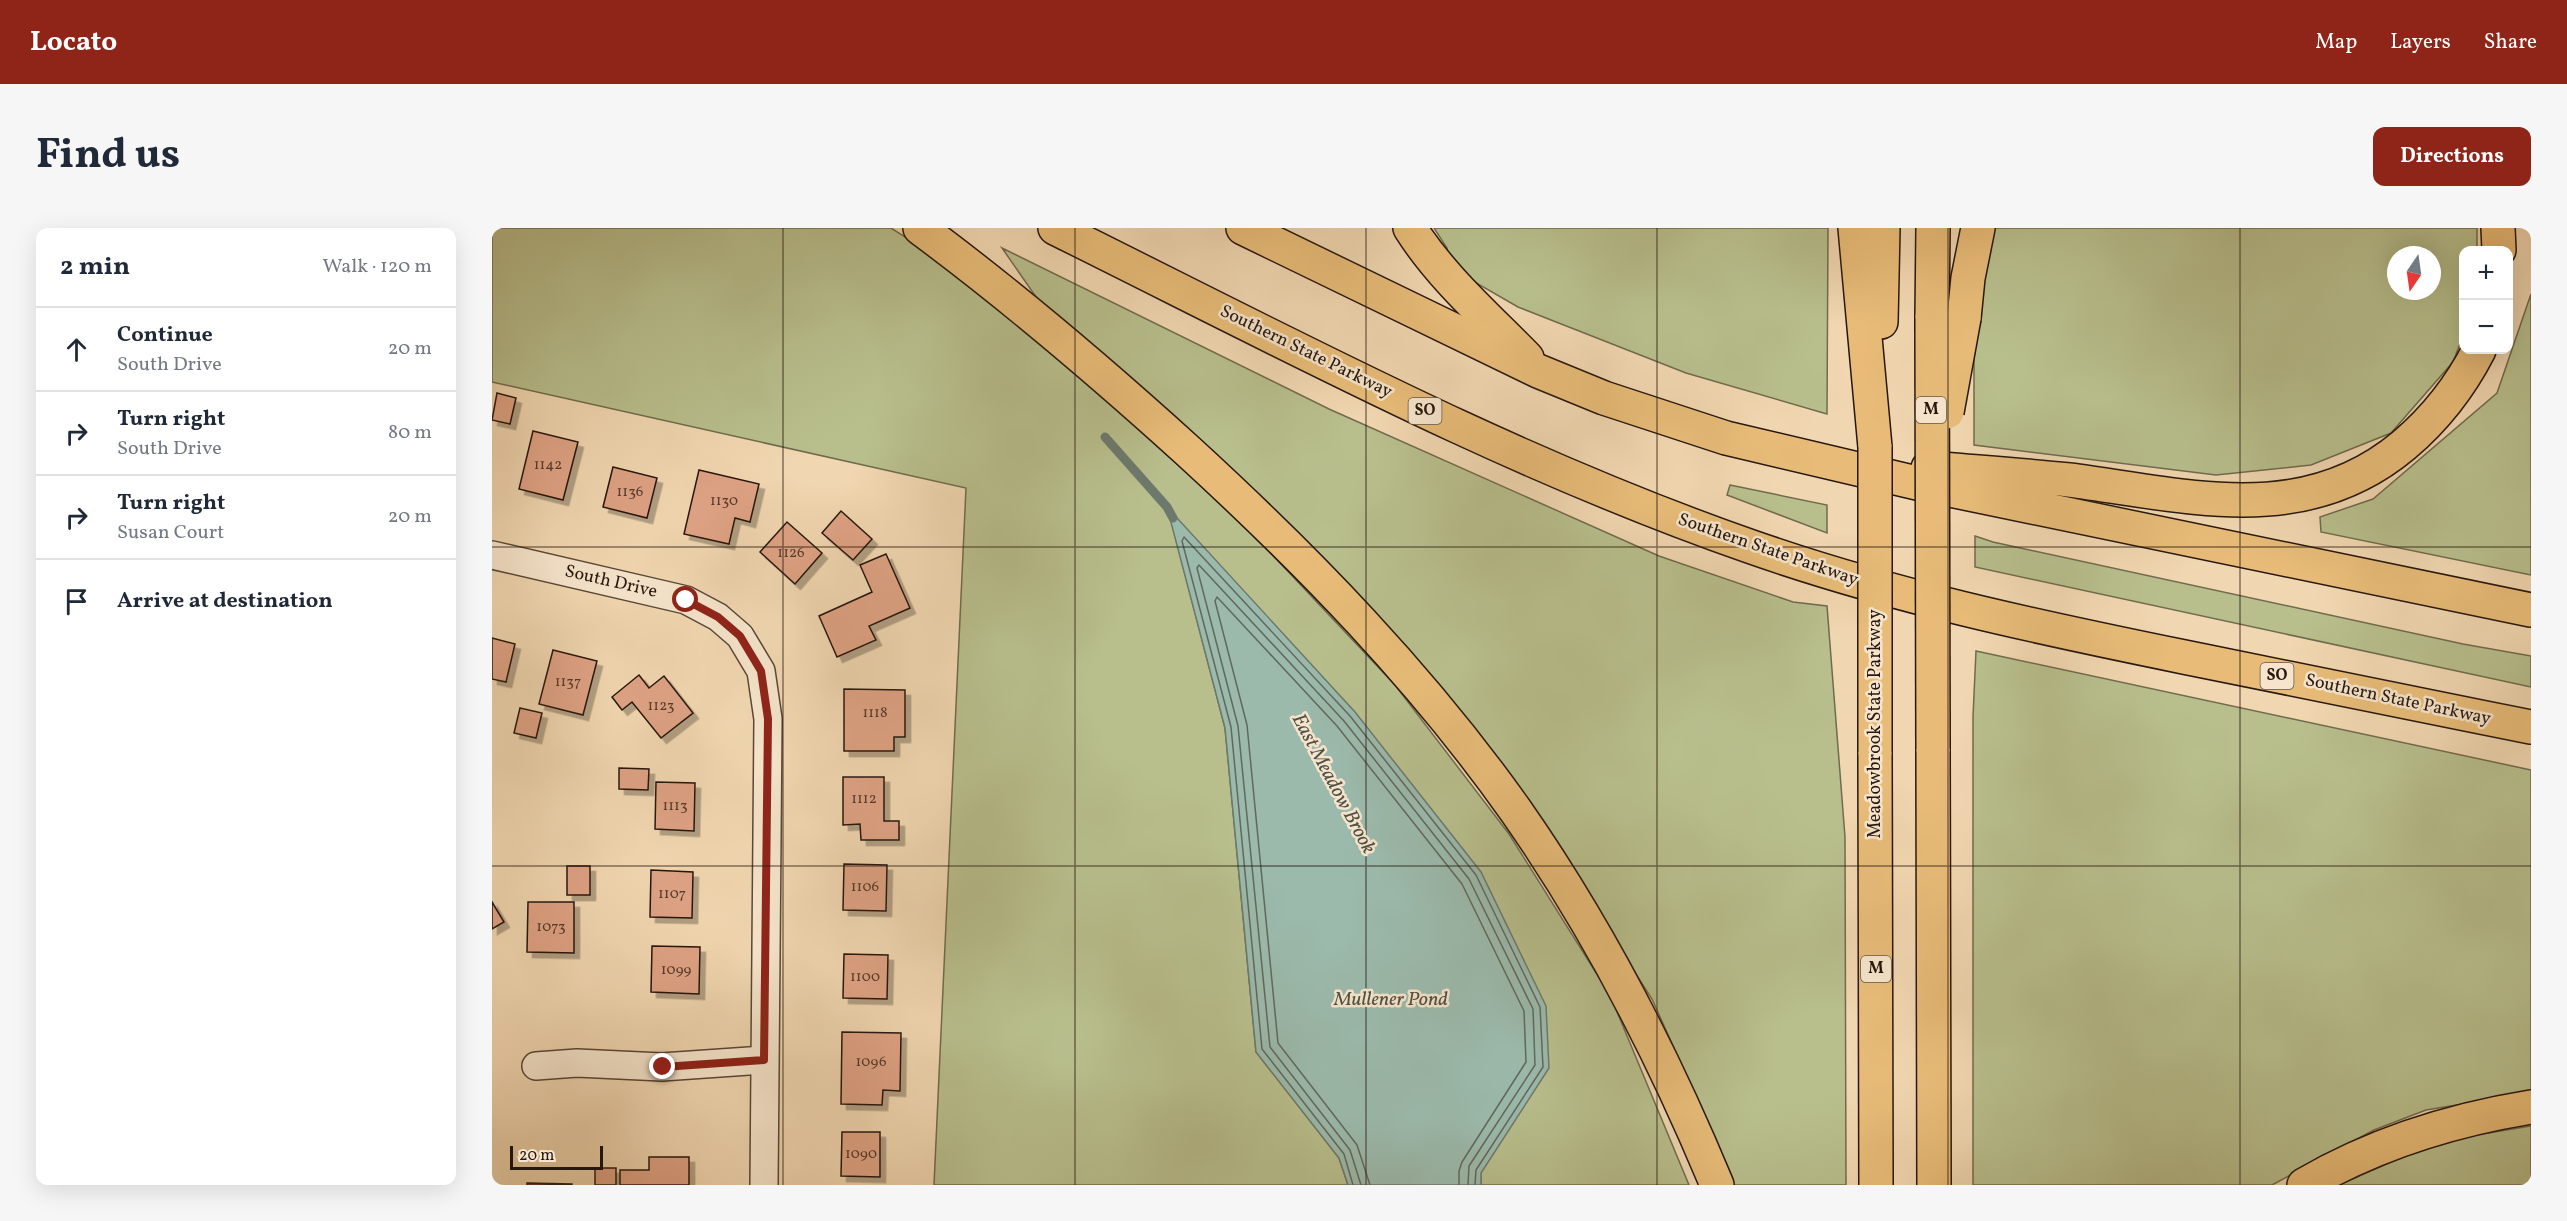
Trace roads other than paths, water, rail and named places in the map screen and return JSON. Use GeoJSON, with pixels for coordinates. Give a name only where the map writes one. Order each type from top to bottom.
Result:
{"type":"FeatureCollection","features":[{"type":"Feature","properties":{"kind":"highway"},"geometry":{"type":"LineString","coordinates":[[920,228],[1070,348],[1204,466],[1317,574],[1422,690],[1516,811],[1554,868],[1599,943],[1645,1028],[1691,1122],[1717,1185]]}},
{"type":"Feature","properties":{"kind":"highway","name":"Southern State Parkway"},"geometry":{"type":"LineString","coordinates":[[1055,228],[1485,440],[1603,490],[1750,547],[1862,582],[1990,616],[2531,727]]}},
{"type":"Feature","properties":{"kind":"highway"},"geometry":{"type":"LineString","coordinates":[[1243,228],[1538,371],[1668,421],[1791,455],[2037,509],[2531,610]]}},
{"type":"Feature","properties":{"kind":"highway"},"geometry":{"type":"LineString","coordinates":[[1410,228],[1441,269],[1538,371]]}},
{"type":"Feature","properties":{"kind":"highway"},"geometry":{"type":"LineString","coordinates":[[1855,228],[1875,447]]}},
{"type":"Feature","properties":{"kind":"highway","name":"Meadowbrook State Parkway"},"geometry":{"type":"LineString","coordinates":[[1876,1185],[1875,447],[1883,228]]}},
{"type":"Feature","properties":{"kind":"highway"},"geometry":{"type":"LineString","coordinates":[[1933,228],[1948,318],[1931,502],[1934,1185]]}},
{"type":"Feature","properties":{"kind":"highway"},"geometry":{"type":"LineString","coordinates":[[1948,318],[1968,278],[1978,228]]}},
{"type":"Feature","properties":{"kind":"highway"},"geometry":{"type":"LineString","coordinates":[[2498,228],[2499,246]]}},
{"type":"Feature","properties":{"kind":"highway"},"geometry":{"type":"LineString","coordinates":[[1791,455],[2070,480],[2146,493],[2187,497],[2258,500],[2290,498],[2319,492],[2343,483],[2394,453],[2439,412],[2458,387],[2477,354]]}},
{"type":"Feature","properties":{"kind":"highway"},"geometry":{"type":"LineString","coordinates":[[2304,1185],[2362,1156],[2406,1138],[2451,1124],[2531,1107]]}},
{"type":"Feature","properties":{"kind":"street","name":"South Drive"},"geometry":{"type":"LineString","coordinates":[[492,555],[686,600],[718,617],[740,636],[761,671],[768,719],[764,1185]]}},
{"type":"Feature","properties":{"kind":"street"},"geometry":{"type":"LineString","coordinates":[[536,1066],[577,1063],[663,1067],[764,1060]]}},
{"type":"Feature","properties":{"kind":"water","name":"Mullener Pond"},"geometry":{"type":"Polygon","coordinates":[[[1167,507],[1355,712],[1481,872],[1546,1006],[1549,1068],[1481,1173],[1481,1185],[1348,1185],[1339,1158],[1256,1052],[1225,728],[1167,507]]]}},
{"type":"Feature","properties":{"kind":"waterway","name":"East Meadow Brook"},"geometry":{"type":"LineString","coordinates":[[1105,437],[1167,507],[1173,518]]}}]}
